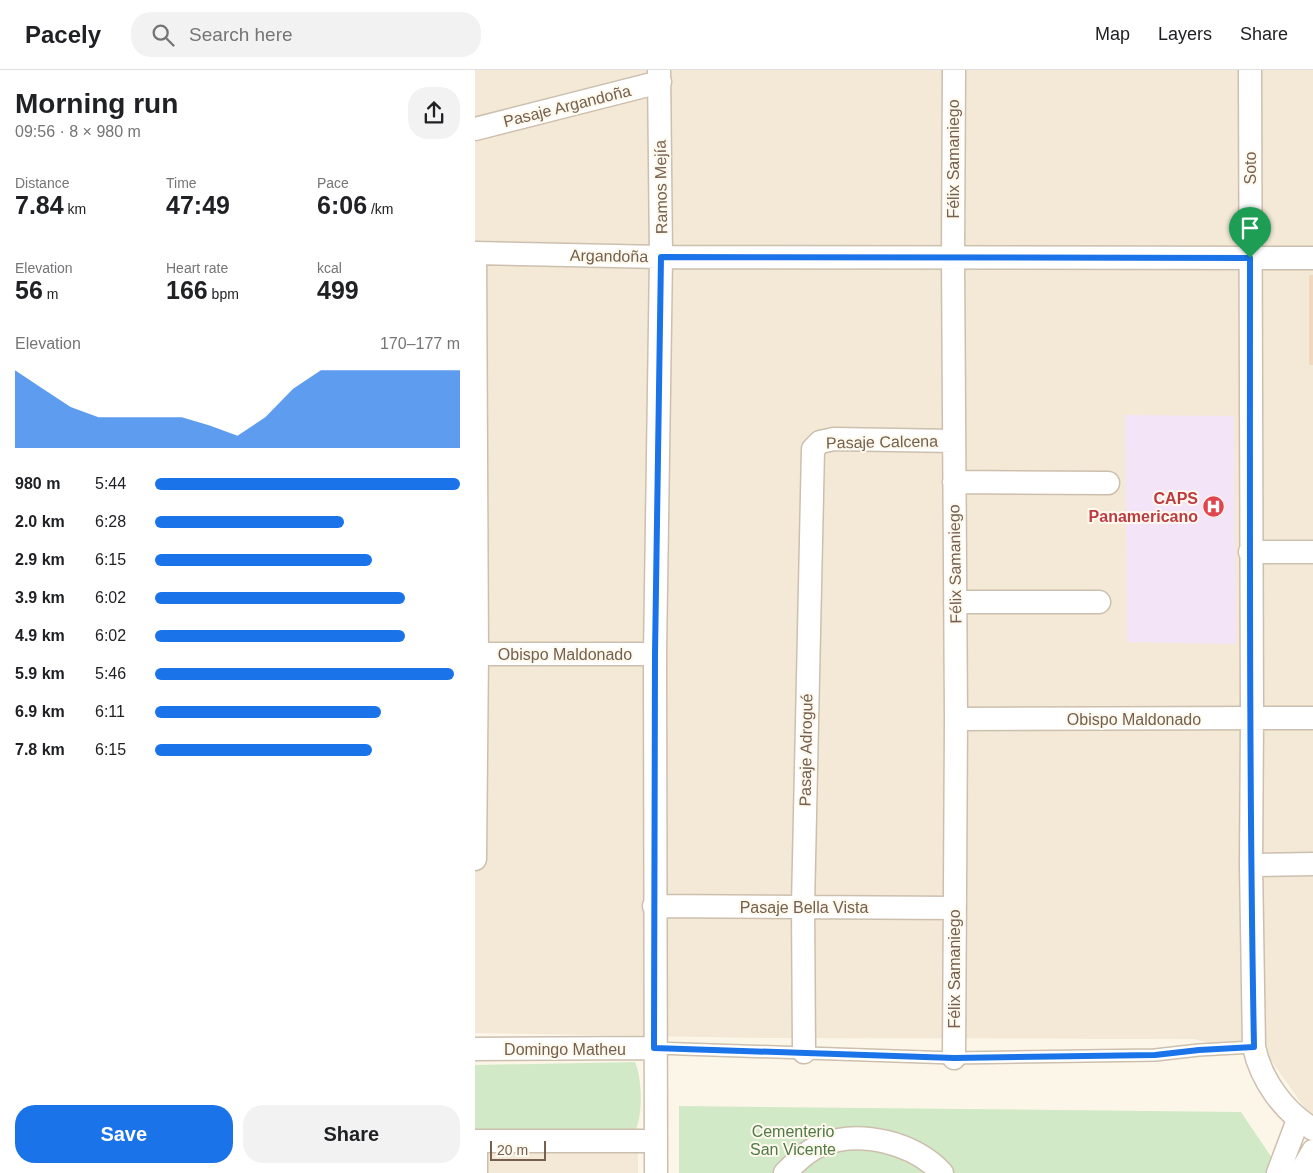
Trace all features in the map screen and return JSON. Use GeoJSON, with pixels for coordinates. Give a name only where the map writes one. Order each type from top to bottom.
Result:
{"type":"FeatureCollection","features":[{"type":"Feature","properties":{"kind":"street","name":"Félix Samaniego"},"geometry":{"type":"LineString","coordinates":[[954,70],[953,441],[956,719],[954,1058]]}},
{"type":"Feature","properties":{"kind":"street","name":"Soto"},"geometry":{"type":"LineString","coordinates":[[1249,70],[1251,865],[1254,1047]]}},
{"type":"Feature","properties":{"kind":"street","name":"Pasaje Argandoña"},"geometry":{"type":"LineString","coordinates":[[475,129],[660,76]]}},
{"type":"Feature","properties":{"kind":"street","name":"Ramos Mejía"},"geometry":{"type":"LineString","coordinates":[[656,1173],[654,906],[655,654],[661,257],[660,76]]}},
{"type":"Feature","properties":{"kind":"street","name":"Argandoña"},"geometry":{"type":"LineString","coordinates":[[475,253],[661,257],[1313,258]]}},
{"type":"Feature","properties":{"kind":"street"},"geometry":{"type":"LineString","coordinates":[[475,253],[475,859]]}},
{"type":"Feature","properties":{"kind":"street","name":"Pasaje Calcena"},"geometry":{"type":"LineString","coordinates":[[813,448],[820,442],[834,439],[953,441]]}},
{"type":"Feature","properties":{"kind":"street","name":"Pasaje Adrogué"},"geometry":{"type":"LineString","coordinates":[[803,1052],[803,906],[813,448]]}},
{"type":"Feature","properties":{"kind":"street"},"geometry":{"type":"LineString","coordinates":[[954,482],[1107,483]]}},
{"type":"Feature","properties":{"kind":"street"},"geometry":{"type":"LineString","coordinates":[[1250,552],[1313,552]]}},
{"type":"Feature","properties":{"kind":"street"},"geometry":{"type":"LineString","coordinates":[[955,602],[1099,602]]}},
{"type":"Feature","properties":{"kind":"street","name":"Obispo Maldonado"},"geometry":{"type":"LineString","coordinates":[[476,654],[655,654]]}},
{"type":"Feature","properties":{"kind":"street","name":"Obispo Maldonado"},"geometry":{"type":"LineString","coordinates":[[956,719],[1313,718]]}},
{"type":"Feature","properties":{"kind":"street"},"geometry":{"type":"LineString","coordinates":[[1251,865],[1313,864]]}},
{"type":"Feature","properties":{"kind":"street","name":"Pasaje Bella Vista"},"geometry":{"type":"LineString","coordinates":[[654,906],[954,908]]}},
{"type":"Feature","properties":{"kind":"street"},"geometry":{"type":"LineString","coordinates":[[1254,1047],[1257,1064],[1263,1074],[1305,1124],[1278,1173]]}},
{"type":"Feature","properties":{"kind":"street","name":"Domingo Matheu"},"geometry":{"type":"LineString","coordinates":[[475,1049],[654,1048]]}},
{"type":"Feature","properties":{"kind":"street"},"geometry":{"type":"LineString","coordinates":[[785,1173],[797,1161],[820,1146],[833,1141],[850,1139],[871,1140],[908,1149],[933,1164],[942,1173]]}},
{"type":"Feature","properties":{"kind":"street"},"geometry":{"type":"LineString","coordinates":[[476,1173],[475,1141],[656,1141]]}},
{"type":"Feature","properties":{"kind":"street"},"geometry":{"type":"LineString","coordinates":[[1300,1173],[1313,1150]]}},
{"type":"Feature","properties":{"kind":"lane"},"geometry":{"type":"LineString","coordinates":[[654,1048],[954,1058],[1155,1055],[1254,1047]]}},
{"type":"Feature","properties":{"kind":"shaded area"},"geometry":{"type":"Polygon","coordinates":[[[475,70],[1313,70],[1313,1120],[1268,1056],[1194,1039],[757,1038],[475,1033],[475,70]]]}},
{"type":"Feature","properties":{"kind":"shaded area"},"geometry":{"type":"Polygon","coordinates":[[[1125,415],[1234,416],[1236,644],[1127,642],[1125,415]]]}},
{"type":"Feature","properties":{"kind":"shaded area"},"geometry":{"type":"Polygon","coordinates":[[[638,1152],[638,1173],[475,1173],[475,1153],[638,1152]]]}},
{"type":"Feature","properties":{"kind":"green space"},"geometry":{"type":"Polygon","coordinates":[[[635,1062],[641,1096],[640,1114],[636,1129],[475,1132],[475,1065],[635,1062]]]}},
{"type":"Feature","properties":{"kind":"green space","name":"Cementerio San Vicente"},"geometry":{"type":"Polygon","coordinates":[[[679,1106],[1241,1112],[1276,1164],[1287,1173],[679,1173],[679,1106]]]}},
{"type":"Feature","properties":{"kind":"building"},"geometry":{"type":"Polygon","coordinates":[[[1309,275],[1313,275],[1313,365],[1309,365],[1309,275]]]}},
{"type":"Feature","properties":{"kind":"place","name":"CAPS Panamericano"},"geometry":{"type":"Point","coordinates":[1214,507]}},
{"type":"Feature","properties":{"kind":"route"},"geometry":{"type":"LineString","coordinates":[[661,257],[1250,258],[1251,865],[1254,1047],[1155,1055],[954,1058],[654,1048],[655,654],[661,257]]}}]}
